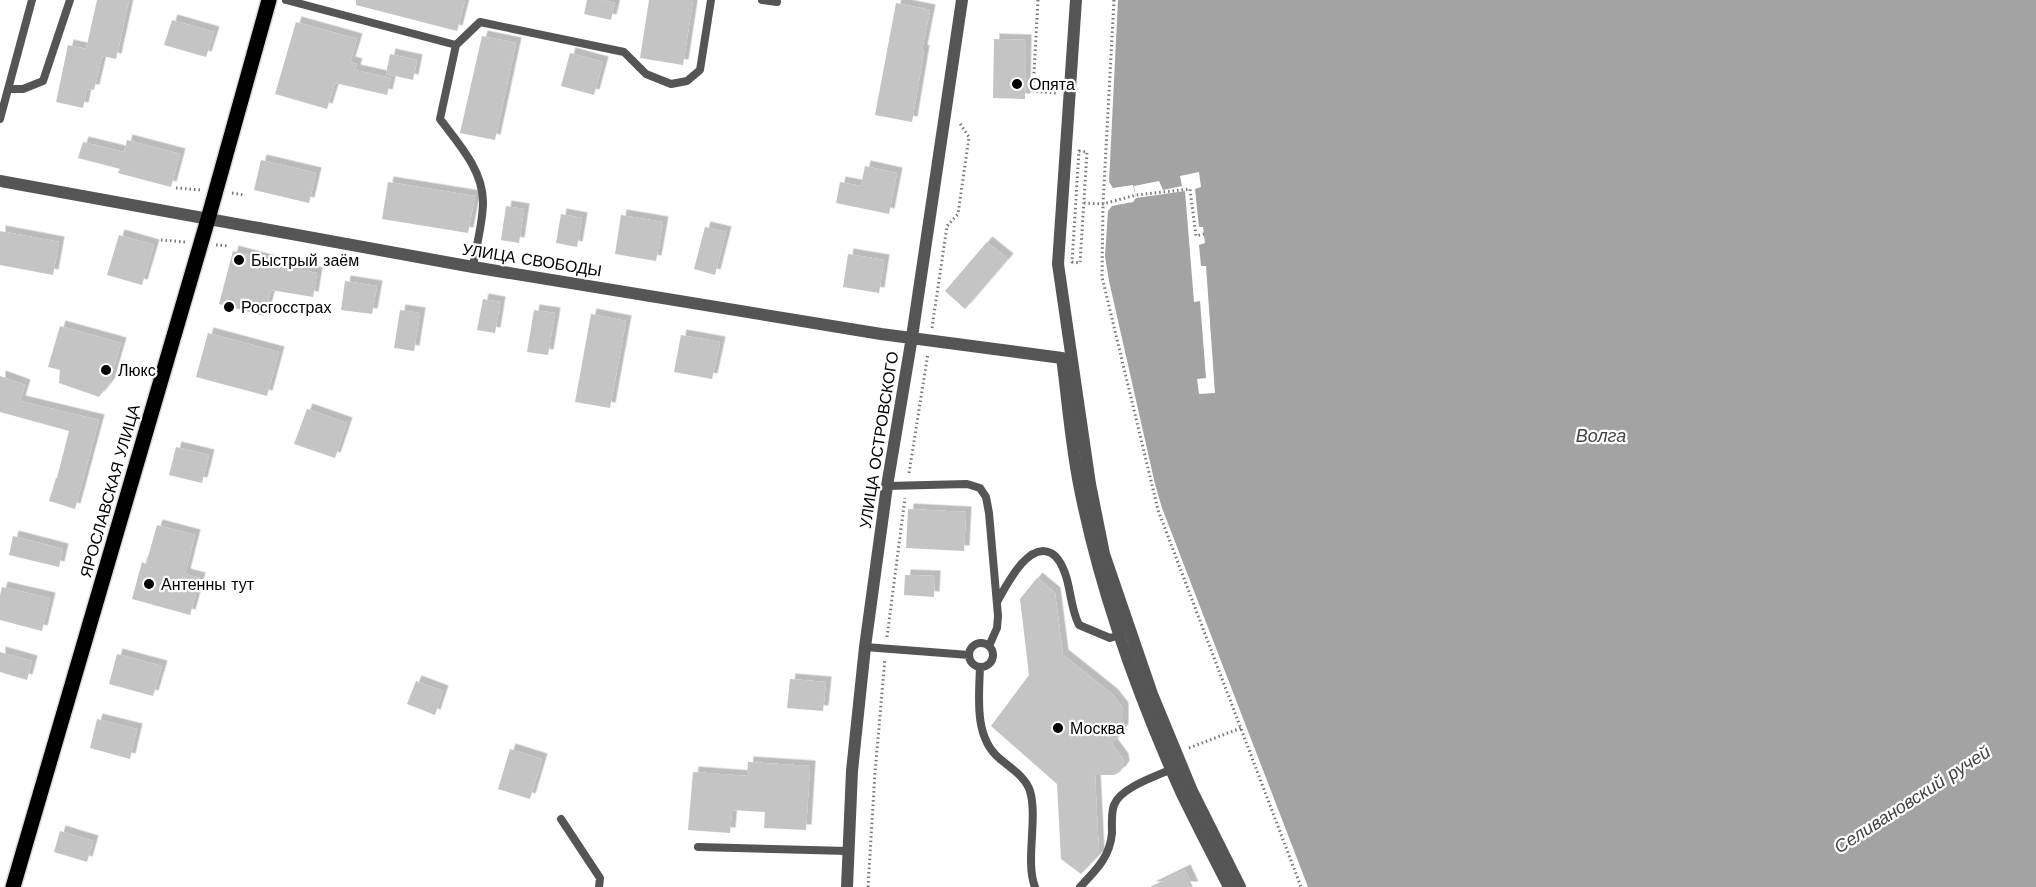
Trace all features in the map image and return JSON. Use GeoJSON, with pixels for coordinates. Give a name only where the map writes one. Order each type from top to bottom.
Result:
{"type":"FeatureCollection","features":[{"type":"Feature","properties":{"kind":"main road","name":"ЯРОСЛАВСКАЯ УЛИЦА"},"geometry":{"type":"LineString","coordinates":[[14,887],[208,219],[269,0]]}},
{"type":"Feature","properties":{"kind":"street","name":"УЛИЦА ОСТРОВСКОГО"},"geometry":{"type":"LineString","coordinates":[[847,887],[852,771],[865,647],[887,486],[912,337],[962,0]]}},
{"type":"Feature","properties":{"kind":"street"},"geometry":{"type":"LineString","coordinates":[[1076,0],[1058,264],[1090,484],[1104,554],[1152,694],[1192,791],[1240,887]]}},
{"type":"Feature","properties":{"kind":"street","name":"УЛИЦА СВОБОДЫ"},"geometry":{"type":"LineString","coordinates":[[0,181],[472,267],[881,334],[1062,358],[1079,487],[1095,557],[1120,635]]}},
{"type":"Feature","properties":{"kind":"street"},"geometry":{"type":"LineString","coordinates":[[1120,635],[1148,713],[1172,769],[1229,887]]}},
{"type":"Feature","properties":{"kind":"lane"},"geometry":{"type":"LineString","coordinates":[[0,119],[32,0]]}},
{"type":"Feature","properties":{"kind":"lane"},"geometry":{"type":"LineString","coordinates":[[8,89],[23,89],[43,81],[70,0]]}},
{"type":"Feature","properties":{"kind":"lane"},"geometry":{"type":"LineString","coordinates":[[286,0],[456,45]]}},
{"type":"Feature","properties":{"kind":"lane"},"geometry":{"type":"LineString","coordinates":[[472,267],[483,201],[479,180],[465,152],[440,119],[456,45],[480,22],[624,52],[646,74],[671,84],[687,81],[700,70],[711,0]]}},
{"type":"Feature","properties":{"kind":"lane"},"geometry":{"type":"LineString","coordinates":[[762,0],[777,2]]}},
{"type":"Feature","properties":{"kind":"lane"},"geometry":{"type":"LineString","coordinates":[[887,486],[967,484],[980,488],[986,497],[997,603],[997,628],[989,646]]}},
{"type":"Feature","properties":{"kind":"lane"},"geometry":{"type":"LineString","coordinates":[[997,603],[1008,582],[1025,559],[1036,551],[1049,552],[1059,559],[1066,575],[1073,613],[1078,625],[1110,638],[1120,635]]}},
{"type":"Feature","properties":{"kind":"lane"},"geometry":{"type":"LineString","coordinates":[[978,643],[989,646],[993,652],[992,660],[980,667],[972,663],[969,655],[978,643]]}},
{"type":"Feature","properties":{"kind":"lane"},"geometry":{"type":"LineString","coordinates":[[865,647],[969,655]]}},
{"type":"Feature","properties":{"kind":"lane"},"geometry":{"type":"LineString","coordinates":[[980,667],[983,737],[996,756],[1022,777],[1029,789],[1032,801],[1032,858],[1035,887]]}},
{"type":"Feature","properties":{"kind":"lane"},"geometry":{"type":"LineString","coordinates":[[1080,887],[1107,855],[1114,804],[1124,792],[1172,769]]}},
{"type":"Feature","properties":{"kind":"lane"},"geometry":{"type":"LineString","coordinates":[[561,819],[600,878],[599,887]]}},
{"type":"Feature","properties":{"kind":"lane"},"geometry":{"type":"LineString","coordinates":[[698,847],[848,851]]}},
{"type":"Feature","properties":{"kind":"path"},"geometry":{"type":"LineString","coordinates":[[1038,0],[1034,91],[1071,94]]}},
{"type":"Feature","properties":{"kind":"path"},"geometry":{"type":"LineString","coordinates":[[1114,0],[1103,204],[1102,277],[1158,510],[1301,887]]}},
{"type":"Feature","properties":{"kind":"path"},"geometry":{"type":"LineString","coordinates":[[1071,262],[1080,263],[1087,152],[1079,151]]}},
{"type":"Feature","properties":{"kind":"path"},"geometry":{"type":"LineString","coordinates":[[1084,203],[1103,204],[1136,195],[1190,189],[1196,236],[1204,234]]}},
{"type":"Feature","properties":{"kind":"path"},"geometry":{"type":"LineString","coordinates":[[1177,754],[1241,728]]}},
{"type":"Feature","properties":{"kind":"water","name":"Волга"},"geometry":{"type":"Polygon","coordinates":[[[1118,0],[2036,0],[2036,887],[1308,887],[1162,508],[1109,281],[1105,256],[1108,211],[1112,206],[1133,202],[1136,198],[1133,185],[1113,188],[1109,182],[1118,0]]]}},
{"type":"Feature","properties":{"kind":"pier"},"geometry":{"type":"Polygon","coordinates":[[[1199,172],[1201,187],[1195,189],[1199,227],[1203,227],[1205,243],[1199,245],[1201,266],[1206,266],[1215,393],[1199,394],[1197,379],[1206,378],[1200,301],[1194,302],[1185,191],[1136,198],[1134,186],[1159,181],[1163,190],[1182,186],[1180,176],[1199,172]]]}},
{"type":"Feature","properties":{"kind":"building"},"geometry":{"type":"Polygon","coordinates":[[[97,0],[129,0],[116,59],[102,56],[94,90],[87,89],[83,108],[56,102],[68,45],[86,49],[97,0]]]}},
{"type":"Feature","properties":{"kind":"building"},"geometry":{"type":"Polygon","coordinates":[[[356,0],[465,0],[457,31],[356,5],[356,0]]]}},
{"type":"Feature","properties":{"kind":"building"},"geometry":{"type":"Polygon","coordinates":[[[587,0],[615,3],[611,20],[584,14],[587,0]]]}},
{"type":"Feature","properties":{"kind":"building"},"geometry":{"type":"Polygon","coordinates":[[[649,0],[693,0],[683,65],[640,58],[649,0]]]}},
{"type":"Feature","properties":{"kind":"building"},"geometry":{"type":"Polygon","coordinates":[[[896,3],[930,10],[912,122],[875,115],[896,3]]]}},
{"type":"Feature","properties":{"kind":"building"},"geometry":{"type":"Polygon","coordinates":[[[172,20],[214,32],[206,57],[164,45],[172,20]]]}},
{"type":"Feature","properties":{"kind":"building"},"geometry":{"type":"Polygon","coordinates":[[[296,22],[357,39],[350,62],[357,64],[355,70],[391,78],[387,95],[335,83],[327,109],[275,94],[296,22]]]}},
{"type":"Feature","properties":{"kind":"building"},"geometry":{"type":"Polygon","coordinates":[[[482,36],[516,43],[495,140],[460,133],[482,36]]]}},
{"type":"Feature","properties":{"kind":"building"},"geometry":{"type":"Polygon","coordinates":[[[994,39],[1026,40],[1025,99],[993,98],[994,39]]]}},
{"type":"Feature","properties":{"kind":"building"},"geometry":{"type":"Polygon","coordinates":[[[570,53],[603,62],[594,95],[561,86],[570,53]]]}},
{"type":"Feature","properties":{"kind":"building"},"geometry":{"type":"Polygon","coordinates":[[[390,54],[417,60],[413,80],[386,74],[390,54]]]}},
{"type":"Feature","properties":{"kind":"building"},"geometry":{"type":"Polygon","coordinates":[[[127,140],[180,154],[171,187],[118,173],[120,169],[78,158],[83,142],[124,152],[127,140]]]}},
{"type":"Feature","properties":{"kind":"building"},"geometry":{"type":"Polygon","coordinates":[[[261,160],[316,173],[309,203],[254,190],[261,160]]]}},
{"type":"Feature","properties":{"kind":"building"},"geometry":{"type":"Polygon","coordinates":[[[865,166],[897,173],[889,214],[836,203],[840,182],[861,186],[865,166]]]}},
{"type":"Feature","properties":{"kind":"building"},"geometry":{"type":"Polygon","coordinates":[[[388,182],[475,196],[468,233],[382,219],[388,182]]]}},
{"type":"Feature","properties":{"kind":"building"},"geometry":{"type":"Polygon","coordinates":[[[506,206],[524,209],[519,243],[501,240],[506,206]]]}},
{"type":"Feature","properties":{"kind":"building"},"geometry":{"type":"Polygon","coordinates":[[[561,214],[582,218],[577,247],[556,243],[561,214]]]}},
{"type":"Feature","properties":{"kind":"building"},"geometry":{"type":"Polygon","coordinates":[[[621,215],[663,222],[656,261],[615,254],[621,215]]]}},
{"type":"Feature","properties":{"kind":"building"},"geometry":{"type":"Polygon","coordinates":[[[705,227],[726,232],[715,275],[694,269],[705,227]]]}},
{"type":"Feature","properties":{"kind":"building"},"geometry":{"type":"Polygon","coordinates":[[[0,231],[59,242],[53,275],[0,265],[0,231]]]}},
{"type":"Feature","properties":{"kind":"building"},"geometry":{"type":"Polygon","coordinates":[[[119,235],[154,245],[142,285],[107,275],[119,235]]]}},
{"type":"Feature","properties":{"kind":"building"},"geometry":{"type":"Polygon","coordinates":[[[987,242],[1008,259],[965,309],[945,291],[987,242]]]}},
{"type":"Feature","properties":{"kind":"building"},"geometry":{"type":"Polygon","coordinates":[[[233,251],[278,263],[278,266],[317,273],[313,297],[271,290],[264,316],[219,304],[233,251]]]}},
{"type":"Feature","properties":{"kind":"building"},"geometry":{"type":"Polygon","coordinates":[[[848,254],[884,260],[879,293],[843,287],[848,254]]]}},
{"type":"Feature","properties":{"kind":"building"},"geometry":{"type":"Polygon","coordinates":[[[345,281],[377,286],[372,314],[341,310],[345,281]]]}},
{"type":"Feature","properties":{"kind":"building"},"geometry":{"type":"Polygon","coordinates":[[[483,299],[500,302],[495,333],[477,330],[483,299]]]}},
{"type":"Feature","properties":{"kind":"building"},"geometry":{"type":"Polygon","coordinates":[[[400,310],[420,313],[414,351],[394,348],[400,310]]]}},
{"type":"Feature","properties":{"kind":"building"},"geometry":{"type":"Polygon","coordinates":[[[534,310],[555,313],[548,355],[527,352],[534,310]]]}},
{"type":"Feature","properties":{"kind":"building"},"geometry":{"type":"Polygon","coordinates":[[[591,314],[626,321],[610,408],[575,402],[591,314]]]}},
{"type":"Feature","properties":{"kind":"building"},"geometry":{"type":"Polygon","coordinates":[[[60,326],[121,343],[109,384],[99,397],[59,383],[60,370],[48,367],[60,326]]]}},
{"type":"Feature","properties":{"kind":"building"},"geometry":{"type":"Polygon","coordinates":[[[208,333],[279,352],[267,396],[196,377],[208,333]]]}},
{"type":"Feature","properties":{"kind":"building"},"geometry":{"type":"Polygon","coordinates":[[[681,335],[720,342],[712,379],[674,372],[681,335]]]}},
{"type":"Feature","properties":{"kind":"building"},"geometry":{"type":"Polygon","coordinates":[[[0,376],[25,385],[20,401],[99,420],[75,509],[49,501],[69,431],[0,412],[0,376]]]}},
{"type":"Feature","properties":{"kind":"building"},"geometry":{"type":"Polygon","coordinates":[[[307,409],[347,423],[335,458],[294,444],[307,409]]]}},
{"type":"Feature","properties":{"kind":"building"},"geometry":{"type":"Polygon","coordinates":[[[176,447],[209,455],[202,483],[169,475],[176,447]]]}},
{"type":"Feature","properties":{"kind":"building"},"geometry":{"type":"Polygon","coordinates":[[[908,509],[966,512],[964,551],[906,548],[908,509]]]}},
{"type":"Feature","properties":{"kind":"building"},"geometry":{"type":"Polygon","coordinates":[[[157,525],[195,535],[185,574],[200,578],[190,615],[132,599],[142,562],[146,564],[157,525]]]}},
{"type":"Feature","properties":{"kind":"building"},"geometry":{"type":"Polygon","coordinates":[[[13,536],[63,549],[59,567],[9,555],[13,536]]]}},
{"type":"Feature","properties":{"kind":"building"},"geometry":{"type":"Polygon","coordinates":[[[905,575],[935,576],[934,597],[904,595],[905,575]]]}},
{"type":"Feature","properties":{"kind":"building","name":"Москва"},"geometry":{"type":"Polygon","coordinates":[[[1037,578],[1055,593],[1063,655],[1112,694],[1123,708],[1123,729],[1112,744],[1123,759],[1124,766],[1114,775],[1095,775],[1099,855],[1081,874],[1061,859],[1057,784],[991,726],[1029,675],[1020,599],[1037,578]]]}},
{"type":"Feature","properties":{"kind":"building"},"geometry":{"type":"Polygon","coordinates":[[[2,587],[50,598],[42,631],[0,620],[2,587]]]}},
{"type":"Feature","properties":{"kind":"building"},"geometry":{"type":"Polygon","coordinates":[[[0,652],[32,661],[27,680],[0,672],[0,652]]]}},
{"type":"Feature","properties":{"kind":"building"},"geometry":{"type":"Polygon","coordinates":[[[117,654],[162,666],[153,696],[109,684],[117,654]]]}},
{"type":"Feature","properties":{"kind":"building"},"geometry":{"type":"Polygon","coordinates":[[[790,679],[826,682],[823,711],[787,708],[790,679]]]}},
{"type":"Feature","properties":{"kind":"building"},"geometry":{"type":"Polygon","coordinates":[[[416,681],[443,691],[435,715],[407,704],[416,681]]]}},
{"type":"Feature","properties":{"kind":"building"},"geometry":{"type":"Polygon","coordinates":[[[97,719],[137,729],[130,759],[90,748],[97,719]]]}},
{"type":"Feature","properties":{"kind":"building"},"geometry":{"type":"Polygon","coordinates":[[[510,749],[542,759],[530,799],[498,789],[510,749]]]}},
{"type":"Feature","properties":{"kind":"building"},"geometry":{"type":"Polygon","coordinates":[[[748,762],[810,766],[806,830],[764,828],[765,812],[732,810],[730,833],[688,830],[693,772],[747,776],[748,762]]]}},
{"type":"Feature","properties":{"kind":"building"},"geometry":{"type":"Polygon","coordinates":[[[60,831],[93,841],[87,862],[54,852],[60,831]]]}},
{"type":"Feature","properties":{"kind":"building"},"geometry":{"type":"Polygon","coordinates":[[[1185,870],[1193,887],[1150,887],[1185,870]]]}},
{"type":"Feature","properties":{"kind":"place","name":"Опята"},"geometry":{"type":"Point","coordinates":[1017,84]}},
{"type":"Feature","properties":{"kind":"place","name":"Быстрый заём"},"geometry":{"type":"Point","coordinates":[239,260]}},
{"type":"Feature","properties":{"kind":"place","name":"Росгосстрах"},"geometry":{"type":"Point","coordinates":[229,307]}},
{"type":"Feature","properties":{"kind":"place","name":"Люкс"},"geometry":{"type":"Point","coordinates":[106,370]}},
{"type":"Feature","properties":{"kind":"place","name":"Антенны тут"},"geometry":{"type":"Point","coordinates":[149,584]}},
{"type":"Feature","properties":{"kind":"place","name":"Москва"},"geometry":{"type":"Point","coordinates":[1058,728]}},
{"type":"Feature","properties":{"kind":"water label","name":"Селивановский ручей"},"geometry":{"type":"Point","coordinates":[1912,799]}}]}
